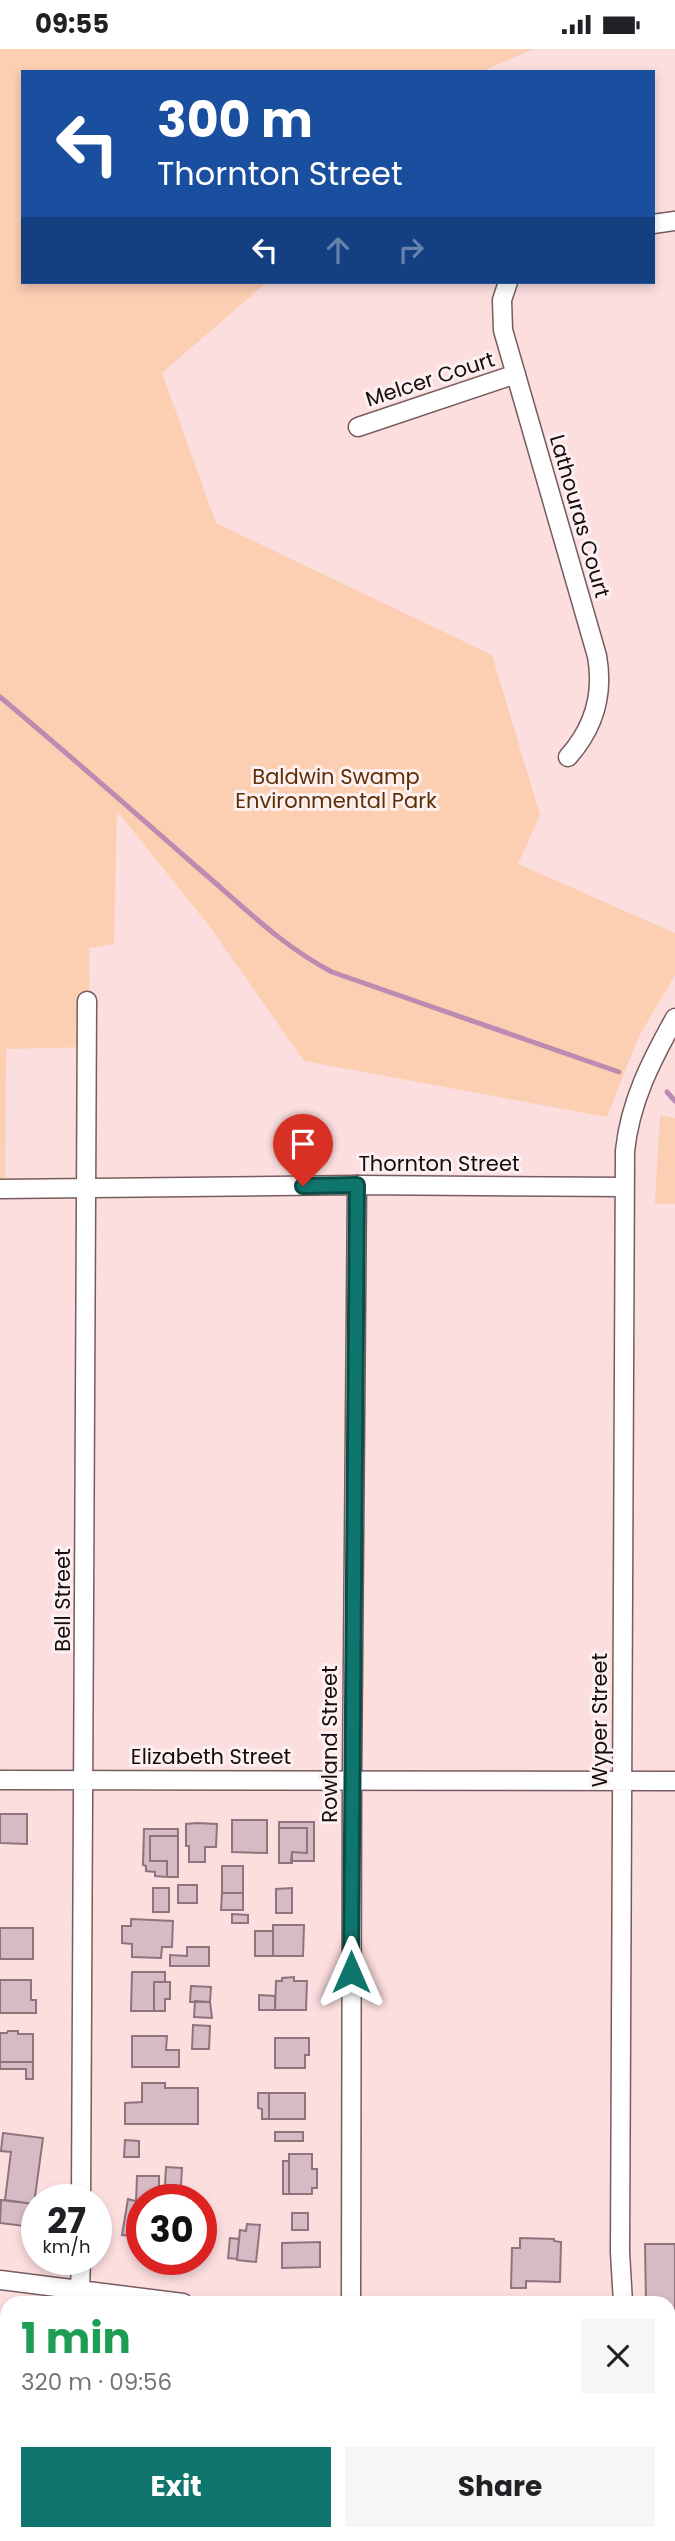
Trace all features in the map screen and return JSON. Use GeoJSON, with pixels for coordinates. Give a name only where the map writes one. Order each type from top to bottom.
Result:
{"type":"FeatureCollection","features":[{"type":"Feature","properties":{"kind":"street"},"geometry":{"type":"LineString","coordinates":[[655,224],[675,221]]}},
{"type":"Feature","properties":{"kind":"street","name":"Lathouras Court"},"geometry":{"type":"LineString","coordinates":[[507,284],[502,300],[503,330],[600,674],[598,701],[589,728],[568,757]]}},
{"type":"Feature","properties":{"kind":"street","name":"Melcer Court"},"geometry":{"type":"LineString","coordinates":[[358,427],[516,374]]}},
{"type":"Feature","properties":{"kind":"street","name":"Bell Street"},"geometry":{"type":"LineString","coordinates":[[81,2184],[88,1001]]}},
{"type":"Feature","properties":{"kind":"street","name":"Wyper Street"},"geometry":{"type":"LineString","coordinates":[[623,2296],[620,2252],[625,1151],[630,1120],[644,1077],[675,1019]]}},
{"type":"Feature","properties":{"kind":"street","name":"Thornton Street"},"geometry":{"type":"LineString","coordinates":[[0,1189],[357,1185],[625,1187]]}},
{"type":"Feature","properties":{"kind":"street","name":"Rowland Street"},"geometry":{"type":"LineString","coordinates":[[351,2296],[357,1185]]}},
{"type":"Feature","properties":{"kind":"street","name":"Elizabeth Street"},"geometry":{"type":"LineString","coordinates":[[0,1780],[675,1781]]}},
{"type":"Feature","properties":{"kind":"street","name":"Wyper Street"},"geometry":{"type":"LineString","coordinates":[[612,2296],[620,2252]]}},
{"type":"Feature","properties":{"kind":"street"},"geometry":{"type":"LineString","coordinates":[[80,2275],[80,2290]]}},
{"type":"Feature","properties":{"kind":"street"},"geometry":{"type":"LineString","coordinates":[[0,2280],[128,2296]]}},
{"type":"Feature","properties":{"kind":"green space","name":"Baldwin Swamp Environmental Park"},"geometry":{"type":"Polygon","coordinates":[[[0,49],[534,49],[485,70],[21,70],[21,284],[265,284],[162,373],[216,523],[492,655],[540,815],[518,864],[675,933],[675,975],[638,1038],[607,1117],[304,1061],[210,927],[117,811],[114,944],[89,948],[90,1047],[6,1049],[5,1190],[0,1190],[0,49]]]}},
{"type":"Feature","properties":{"kind":"green space"},"geometry":{"type":"Polygon","coordinates":[[[660,1115],[675,1118],[675,1204],[655,1204],[660,1115]]]}},
{"type":"Feature","properties":{"kind":"building"},"geometry":{"type":"Polygon","coordinates":[[[0,1814],[27,1814],[27,1844],[0,1843],[0,1814]]]}},
{"type":"Feature","properties":{"kind":"building"},"geometry":{"type":"Polygon","coordinates":[[[232,1820],[267,1820],[267,1853],[232,1852],[232,1820]]]}},
{"type":"Feature","properties":{"kind":"building"},"geometry":{"type":"Polygon","coordinates":[[[279,1822],[314,1822],[314,1861],[291,1861],[292,1852],[307,1853],[307,1828],[279,1828],[279,1822]]]}},
{"type":"Feature","properties":{"kind":"building"},"geometry":{"type":"Polygon","coordinates":[[[186,1824],[217,1824],[216,1847],[205,1847],[205,1862],[189,1862],[186,1824]]]}},
{"type":"Feature","properties":{"kind":"building"},"geometry":{"type":"Polygon","coordinates":[[[279,1828],[307,1828],[307,1853],[292,1852],[292,1863],[279,1863],[279,1828]]]}},
{"type":"Feature","properties":{"kind":"building"},"geometry":{"type":"Polygon","coordinates":[[[144,1829],[178,1829],[178,1836],[150,1836],[150,1861],[167,1861],[167,1877],[155,1876],[155,1872],[146,1871],[146,1866],[143,1865],[144,1829]]]}},
{"type":"Feature","properties":{"kind":"building"},"geometry":{"type":"Polygon","coordinates":[[[150,1836],[178,1836],[178,1877],[167,1877],[167,1861],[150,1861],[150,1836]]]}},
{"type":"Feature","properties":{"kind":"building"},"geometry":{"type":"Polygon","coordinates":[[[222,1866],[243,1866],[243,1893],[222,1893],[222,1866]]]}},
{"type":"Feature","properties":{"kind":"building"},"geometry":{"type":"Polygon","coordinates":[[[178,1885],[197,1885],[197,1903],[178,1903],[178,1885]]]}},
{"type":"Feature","properties":{"kind":"building"},"geometry":{"type":"Polygon","coordinates":[[[153,1888],[169,1888],[169,1912],[153,1912],[153,1888]]]}},
{"type":"Feature","properties":{"kind":"building"},"geometry":{"type":"Polygon","coordinates":[[[292,1888],[292,1913],[276,1913],[276,1889],[292,1888]]]}},
{"type":"Feature","properties":{"kind":"building"},"geometry":{"type":"Polygon","coordinates":[[[222,1893],[243,1893],[243,1910],[221,1910],[222,1893]]]}},
{"type":"Feature","properties":{"kind":"building"},"geometry":{"type":"Polygon","coordinates":[[[232,1914],[248,1915],[248,1923],[232,1923],[232,1914]]]}},
{"type":"Feature","properties":{"kind":"building"},"geometry":{"type":"Polygon","coordinates":[[[131,1919],[173,1921],[172,1947],[162,1947],[161,1958],[132,1957],[132,1944],[122,1943],[122,1926],[131,1926],[131,1919]]]}},
{"type":"Feature","properties":{"kind":"building"},"geometry":{"type":"Polygon","coordinates":[[[273,1925],[304,1925],[303,1956],[273,1956],[273,1925]]]}},
{"type":"Feature","properties":{"kind":"building"},"geometry":{"type":"Polygon","coordinates":[[[0,1928],[33,1928],[33,1959],[0,1959],[0,1928]]]}},
{"type":"Feature","properties":{"kind":"building"},"geometry":{"type":"Polygon","coordinates":[[[255,1931],[273,1931],[273,1956],[255,1956],[255,1931]]]}},
{"type":"Feature","properties":{"kind":"building"},"geometry":{"type":"Polygon","coordinates":[[[187,1947],[209,1947],[209,1966],[170,1966],[170,1955],[187,1956],[187,1947]]]}},
{"type":"Feature","properties":{"kind":"building"},"geometry":{"type":"Polygon","coordinates":[[[132,1972],[165,1972],[165,1982],[154,1982],[154,2011],[131,2011],[132,1972]]]}},
{"type":"Feature","properties":{"kind":"building"},"geometry":{"type":"Polygon","coordinates":[[[294,1977],[294,1981],[307,1981],[306,2010],[275,2010],[276,1981],[294,1977]]]}},
{"type":"Feature","properties":{"kind":"building"},"geometry":{"type":"Polygon","coordinates":[[[0,1980],[31,1980],[31,2000],[36,2000],[36,2013],[0,2013],[0,1980]]]}},
{"type":"Feature","properties":{"kind":"building"},"geometry":{"type":"Polygon","coordinates":[[[154,1982],[170,1982],[170,1999],[165,1999],[165,2011],[154,2011],[154,1982]]]}},
{"type":"Feature","properties":{"kind":"building"},"geometry":{"type":"Polygon","coordinates":[[[191,1986],[211,1987],[210,2002],[190,2002],[191,1986]]]}},
{"type":"Feature","properties":{"kind":"building"},"geometry":{"type":"Polygon","coordinates":[[[259,1995],[275,1996],[275,2010],[259,2010],[259,1995]]]}},
{"type":"Feature","properties":{"kind":"building"},"geometry":{"type":"Polygon","coordinates":[[[195,2001],[210,2002],[212,2018],[194,2017],[195,2001]]]}},
{"type":"Feature","properties":{"kind":"building"},"geometry":{"type":"Polygon","coordinates":[[[193,2025],[210,2026],[209,2049],[192,2049],[193,2025]]]}},
{"type":"Feature","properties":{"kind":"building"},"geometry":{"type":"Polygon","coordinates":[[[8,2031],[33,2034],[33,2062],[0,2062],[0,2033],[8,2031]]]}},
{"type":"Feature","properties":{"kind":"building"},"geometry":{"type":"Polygon","coordinates":[[[132,2036],[167,2036],[166,2050],[179,2050],[179,2067],[132,2067],[132,2036]]]}},
{"type":"Feature","properties":{"kind":"building"},"geometry":{"type":"Polygon","coordinates":[[[275,2038],[309,2038],[309,2055],[305,2055],[305,2068],[275,2068],[275,2038]]]}},
{"type":"Feature","properties":{"kind":"building"},"geometry":{"type":"Polygon","coordinates":[[[0,2062],[33,2062],[33,2079],[26,2079],[26,2069],[0,2069],[0,2062]]]}},
{"type":"Feature","properties":{"kind":"building"},"geometry":{"type":"Polygon","coordinates":[[[142,2083],[165,2083],[165,2088],[198,2088],[198,2124],[125,2124],[125,2103],[142,2102],[142,2083]]]}},
{"type":"Feature","properties":{"kind":"building"},"geometry":{"type":"Polygon","coordinates":[[[258,2093],[269,2093],[269,2119],[262,2119],[262,2109],[258,2108],[258,2093]]]}},
{"type":"Feature","properties":{"kind":"building"},"geometry":{"type":"Polygon","coordinates":[[[269,2093],[305,2093],[305,2119],[269,2119],[269,2093]]]}},
{"type":"Feature","properties":{"kind":"building"},"geometry":{"type":"Polygon","coordinates":[[[275,2132],[303,2132],[303,2141],[275,2141],[275,2132]]]}},
{"type":"Feature","properties":{"kind":"building"},"geometry":{"type":"Polygon","coordinates":[[[3,2133],[43,2138],[37,2184],[21,2184],[21,2202],[5,2200],[11,2152],[1,2151],[3,2133]]]}},
{"type":"Feature","properties":{"kind":"building"},"geometry":{"type":"Polygon","coordinates":[[[125,2140],[139,2141],[139,2157],[124,2157],[125,2140]]]}},
{"type":"Feature","properties":{"kind":"building"},"geometry":{"type":"Polygon","coordinates":[[[289,2154],[312,2154],[312,2169],[317,2169],[317,2188],[312,2188],[312,2194],[289,2194],[289,2154]]]}},
{"type":"Feature","properties":{"kind":"building"},"geometry":{"type":"Polygon","coordinates":[[[283,2161],[289,2161],[289,2194],[283,2194],[283,2161]]]}},
{"type":"Feature","properties":{"kind":"building"},"geometry":{"type":"Polygon","coordinates":[[[166,2167],[182,2168],[181,2184],[165,2184],[166,2167]]]}},
{"type":"Feature","properties":{"kind":"building"},"geometry":{"type":"Polygon","coordinates":[[[137,2176],[159,2176],[159,2184],[137,2184],[137,2176]]]}},
{"type":"Feature","properties":{"kind":"building"},"geometry":{"type":"Polygon","coordinates":[[[1,2200],[21,2202],[21,2226],[0,2223],[1,2200]]]}},
{"type":"Feature","properties":{"kind":"building"},"geometry":{"type":"Polygon","coordinates":[[[126,2211],[126,2235],[122,2235],[126,2211]]]}},
{"type":"Feature","properties":{"kind":"building"},"geometry":{"type":"Polygon","coordinates":[[[292,2213],[308,2213],[308,2230],[292,2230],[292,2213]]]}},
{"type":"Feature","properties":{"kind":"building"},"geometry":{"type":"Polygon","coordinates":[[[247,2224],[260,2225],[256,2262],[237,2260],[240,2230],[246,2231],[247,2224]]]}},
{"type":"Feature","properties":{"kind":"building"},"geometry":{"type":"Polygon","coordinates":[[[230,2238],[239,2239],[237,2259],[228,2258],[230,2238]]]}},
{"type":"Feature","properties":{"kind":"building"},"geometry":{"type":"Polygon","coordinates":[[[520,2238],[554,2239],[561,2242],[560,2282],[526,2281],[526,2288],[511,2288],[512,2248],[520,2248],[520,2238]]]}},
{"type":"Feature","properties":{"kind":"building"},"geometry":{"type":"Polygon","coordinates":[[[320,2242],[320,2267],[282,2268],[282,2243],[320,2242]]]}},
{"type":"Feature","properties":{"kind":"building"},"geometry":{"type":"Polygon","coordinates":[[[645,2244],[675,2244],[675,2296],[646,2296],[645,2244]]]}},
{"type":"Feature","properties":{"kind":"waterway"},"geometry":{"type":"LineString","coordinates":[[0,697],[262,924],[313,961],[332,972],[619,1072]]}},
{"type":"Feature","properties":{"kind":"waterway"},"geometry":{"type":"LineString","coordinates":[[667,1092],[675,1101]]}},
{"type":"Feature","properties":{"kind":"route"},"geometry":{"type":"LineString","coordinates":[[303,1186],[357,1185],[351,1972]]}}]}
